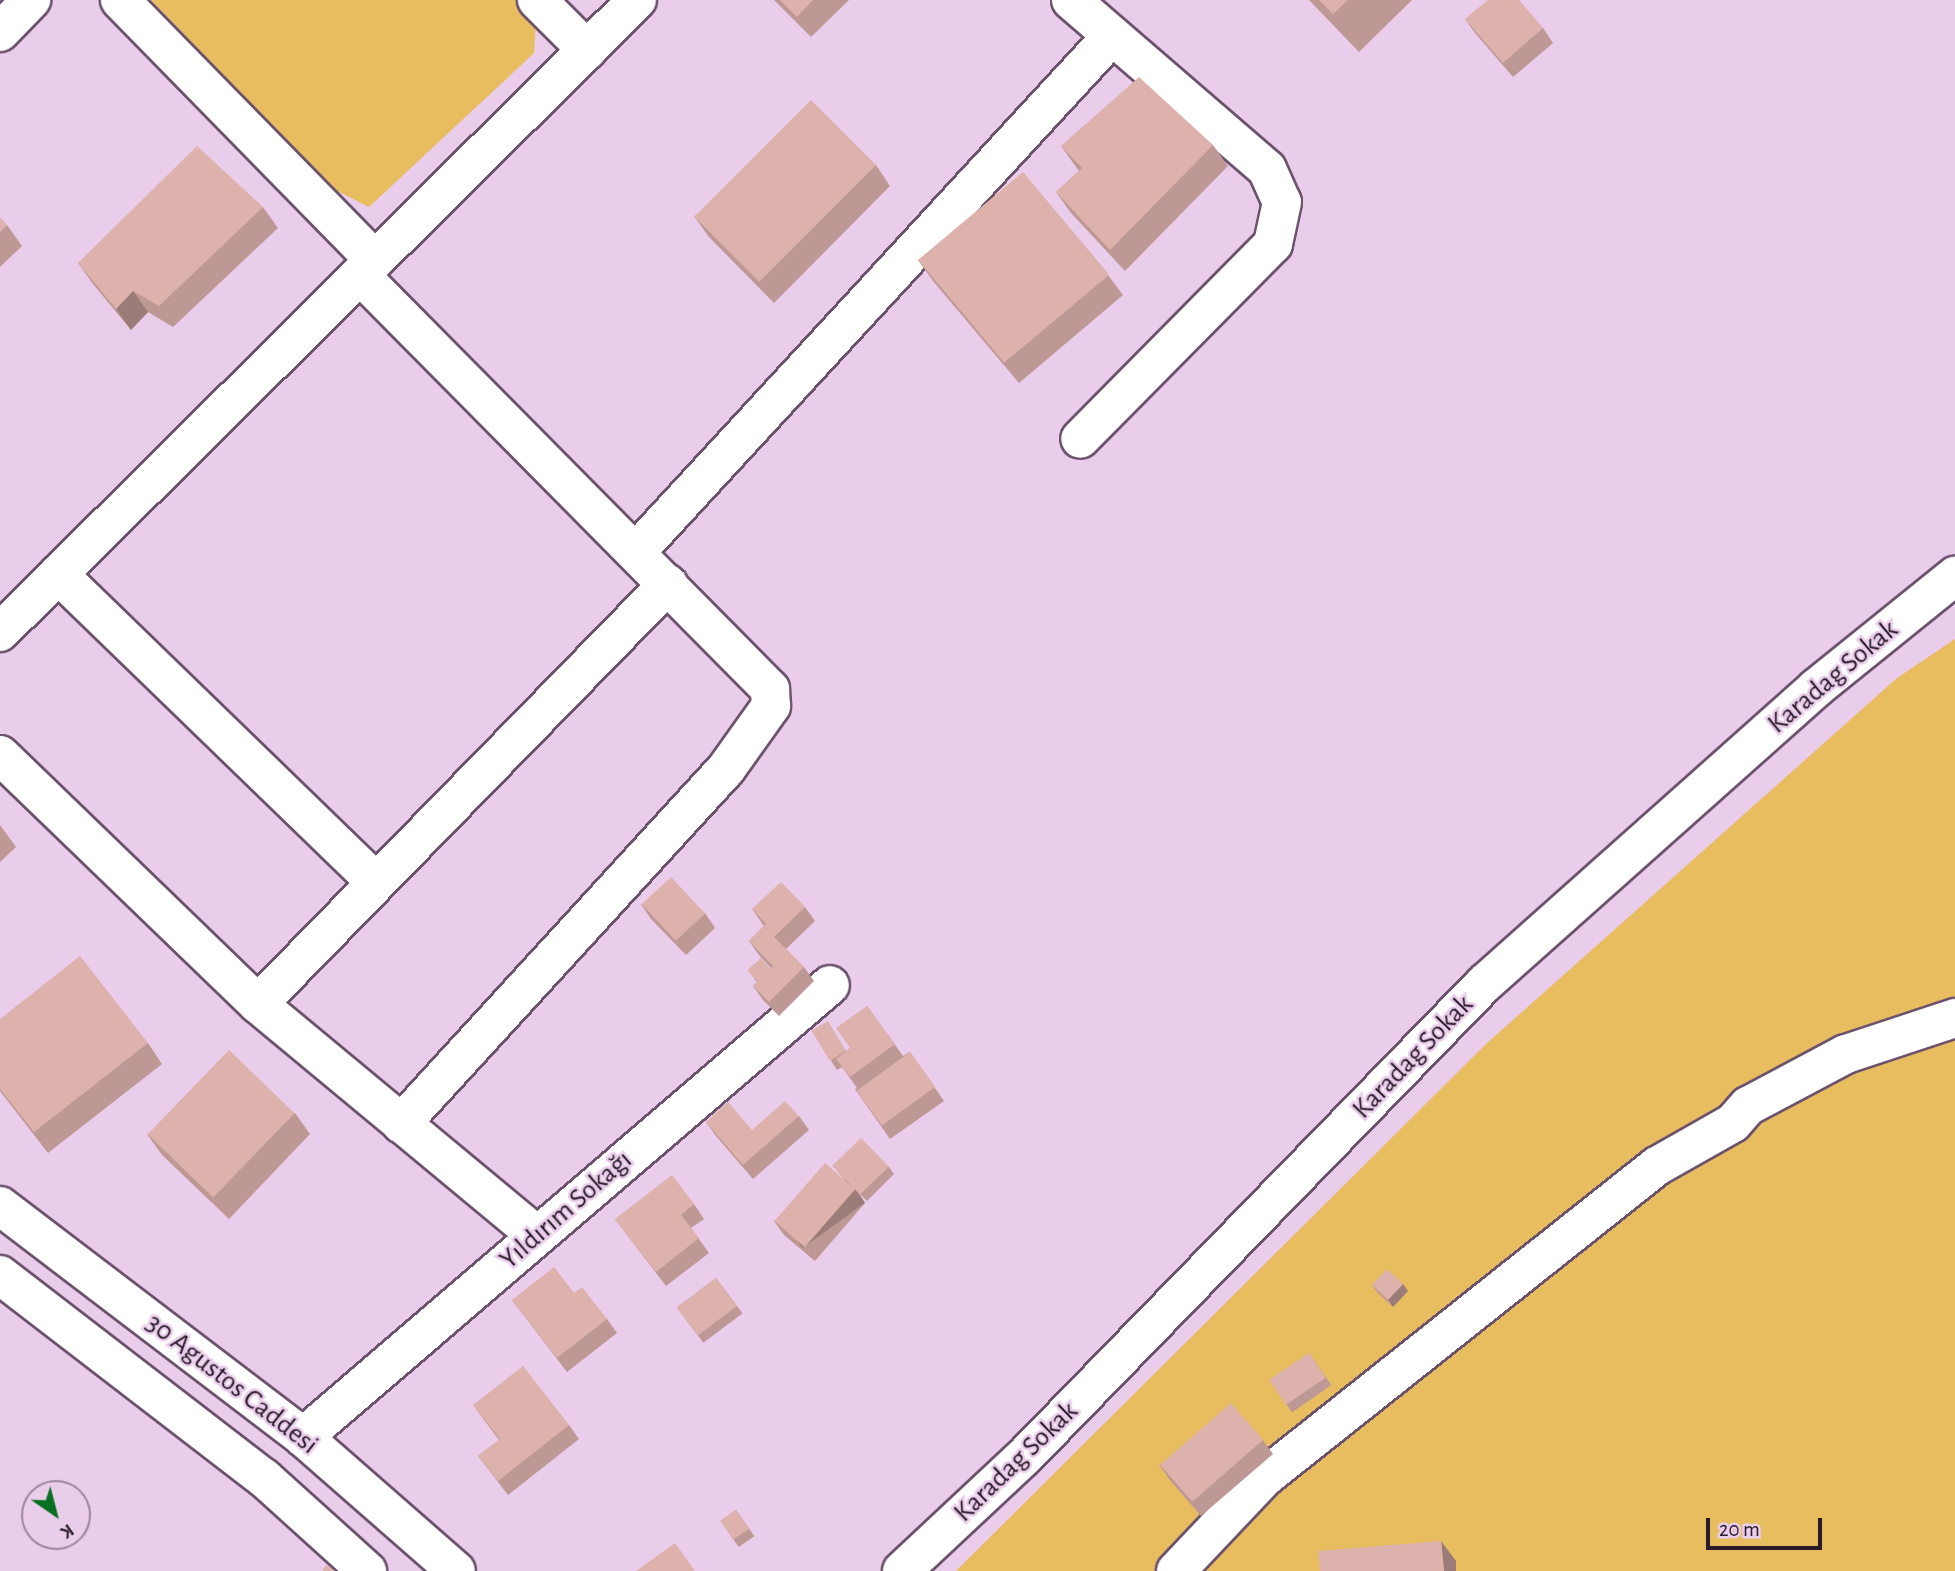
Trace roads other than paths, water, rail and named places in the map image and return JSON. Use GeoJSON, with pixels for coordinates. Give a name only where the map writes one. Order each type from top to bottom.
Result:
{"type":"FeatureCollection","features":[{"type":"Feature","properties":{"kind":"street"},"geometry":{"type":"LineString","coordinates":[[0,32],[31,0]]}},
{"type":"Feature","properties":{"kind":"street"},"geometry":{"type":"LineString","coordinates":[[120,0],[367,268],[770,689],[771,706],[726,769],[401,1124]]}},
{"type":"Feature","properties":{"kind":"street"},"geometry":{"type":"LineString","coordinates":[[537,0],[587,50]]}},
{"type":"Feature","properties":{"kind":"street"},"geometry":{"type":"LineString","coordinates":[[0,632],[637,0]]}},
{"type":"Feature","properties":{"kind":"street"},"geometry":{"type":"LineString","coordinates":[[1072,0],[1111,37],[1267,169],[1282,202],[1273,244],[1080,439]]}},
{"type":"Feature","properties":{"kind":"street"},"geometry":{"type":"LineString","coordinates":[[636,552],[1111,37]]}},
{"type":"Feature","properties":{"kind":"street"},"geometry":{"type":"LineString","coordinates":[[58,574],[376,882]]}},
{"type":"Feature","properties":{"kind":"street","name":"Karadag Sokak"},"geometry":{"type":"LineString","coordinates":[[902,1571],[1024,1457],[1484,984],[1816,688],[1955,576]]}},
{"type":"Feature","properties":{"kind":"street"},"geometry":{"type":"LineString","coordinates":[[258,1004],[668,584]]}},
{"type":"Feature","properties":{"kind":"street"},"geometry":{"type":"LineString","coordinates":[[0,755],[258,1004],[536,1235]]}},
{"type":"Feature","properties":{"kind":"street","name":"Yıldırım Sokağı"},"geometry":{"type":"LineString","coordinates":[[303,1437],[830,985]]}},
{"type":"Feature","properties":{"kind":"street"},"geometry":{"type":"LineString","coordinates":[[1177,1571],[1265,1477],[1657,1166],[1733,1123],[1748,1106],[1846,1054],[1955,1018]]}},
{"type":"Feature","properties":{"kind":"street","name":"30 Agustos Caddesi"},"geometry":{"type":"LineString","coordinates":[[0,1206],[303,1437],[456,1571]]}},
{"type":"Feature","properties":{"kind":"street","name":"30 Agustos Caddesi"},"geometry":{"type":"LineString","coordinates":[[0,1275],[264,1478],[368,1571]]}}]}
